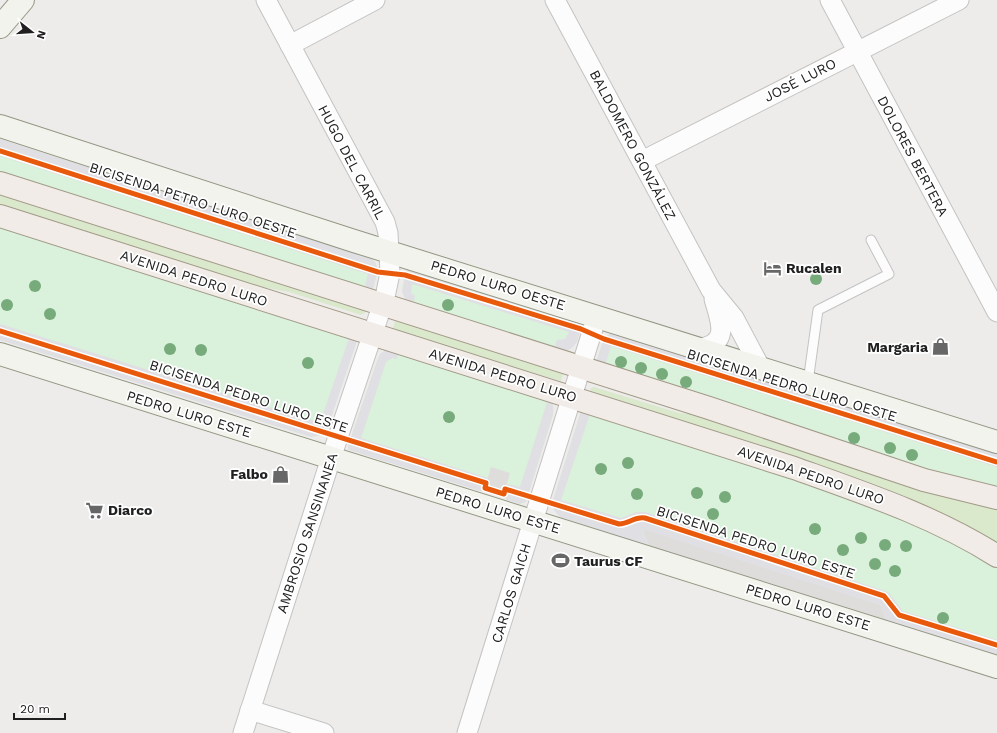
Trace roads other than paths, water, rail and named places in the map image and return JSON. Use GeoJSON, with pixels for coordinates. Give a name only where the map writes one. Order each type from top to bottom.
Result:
{"type":"FeatureCollection","features":[{"type":"Feature","properties":{"kind":"main road"},"geometry":{"type":"LineString","coordinates":[[0,183],[763,425],[924,480],[997,498]]}},
{"type":"Feature","properties":{"kind":"main road","name":"AVENIDA PEDRO LURO"},"geometry":{"type":"LineString","coordinates":[[0,216],[768,460],[889,503],[942,524],[997,556]]}},
{"type":"Feature","properties":{"kind":"street"},"geometry":{"type":"LineString","coordinates":[[0,27],[23,0]]}},
{"type":"Feature","properties":{"kind":"street","name":"HUGO DEL CARRIL"},"geometry":{"type":"LineString","coordinates":[[266,0],[385,222],[388,233],[389,280],[373,334]]}},
{"type":"Feature","properties":{"kind":"street"},"geometry":{"type":"LineString","coordinates":[[290,45],[375,0]]}},
{"type":"Feature","properties":{"kind":"street","name":"BALDOMERO GONZÁLEZ"},"geometry":{"type":"LineString","coordinates":[[555,0],[711,290],[736,322],[760,367]]}},
{"type":"Feature","properties":{"kind":"street","name":"DOLORES BERTERA"},"geometry":{"type":"LineString","coordinates":[[830,0],[857,52],[992,290],[997,312]]}},
{"type":"Feature","properties":{"kind":"street","name":"JOSÉ LURO"},"geometry":{"type":"LineString","coordinates":[[642,161],[959,0]]}},
{"type":"Feature","properties":{"kind":"street","name":"PEDRO LURO OESTE"},"geometry":{"type":"LineString","coordinates":[[0,126],[389,252],[997,442]]}},
{"type":"Feature","properties":{"kind":"street","name":"BALDOMERO GONZÁLEZ"},"geometry":{"type":"LineString","coordinates":[[700,348],[713,344],[721,332],[721,322],[711,290]]}},
{"type":"Feature","properties":{"kind":"street","name":"CARLOS GAICH"},"geometry":{"type":"LineString","coordinates":[[467,733],[597,316]]}},
{"type":"Feature","properties":{"kind":"street","name":"AMBROSIO SANSINANEA"},"geometry":{"type":"LineString","coordinates":[[243,733],[331,458],[373,334]]}},
{"type":"Feature","properties":{"kind":"street","name":"PEDRO LURO ESTE"},"geometry":{"type":"LineString","coordinates":[[0,354],[997,667]]}},
{"type":"Feature","properties":{"kind":"street"},"geometry":{"type":"LineString","coordinates":[[250,710],[324,733]]}},
{"type":"Feature","properties":{"kind":"lane"},"geometry":{"type":"LineString","coordinates":[[808,382],[818,310],[889,274],[871,240]]}},
{"type":"Feature","properties":{"kind":"place","name":"Rucalen"},"geometry":{"type":"Point","coordinates":[773,268]}},
{"type":"Feature","properties":{"kind":"place","name":"Margaria"},"geometry":{"type":"Point","coordinates":[941,347]}},
{"type":"Feature","properties":{"kind":"place","name":"Falbo"},"geometry":{"type":"Point","coordinates":[281,474]}},
{"type":"Feature","properties":{"kind":"place","name":"Diarco"},"geometry":{"type":"Point","coordinates":[95,510]}},
{"type":"Feature","properties":{"kind":"place","name":"Taurus CF"},"geometry":{"type":"Point","coordinates":[561,561]}}]}
